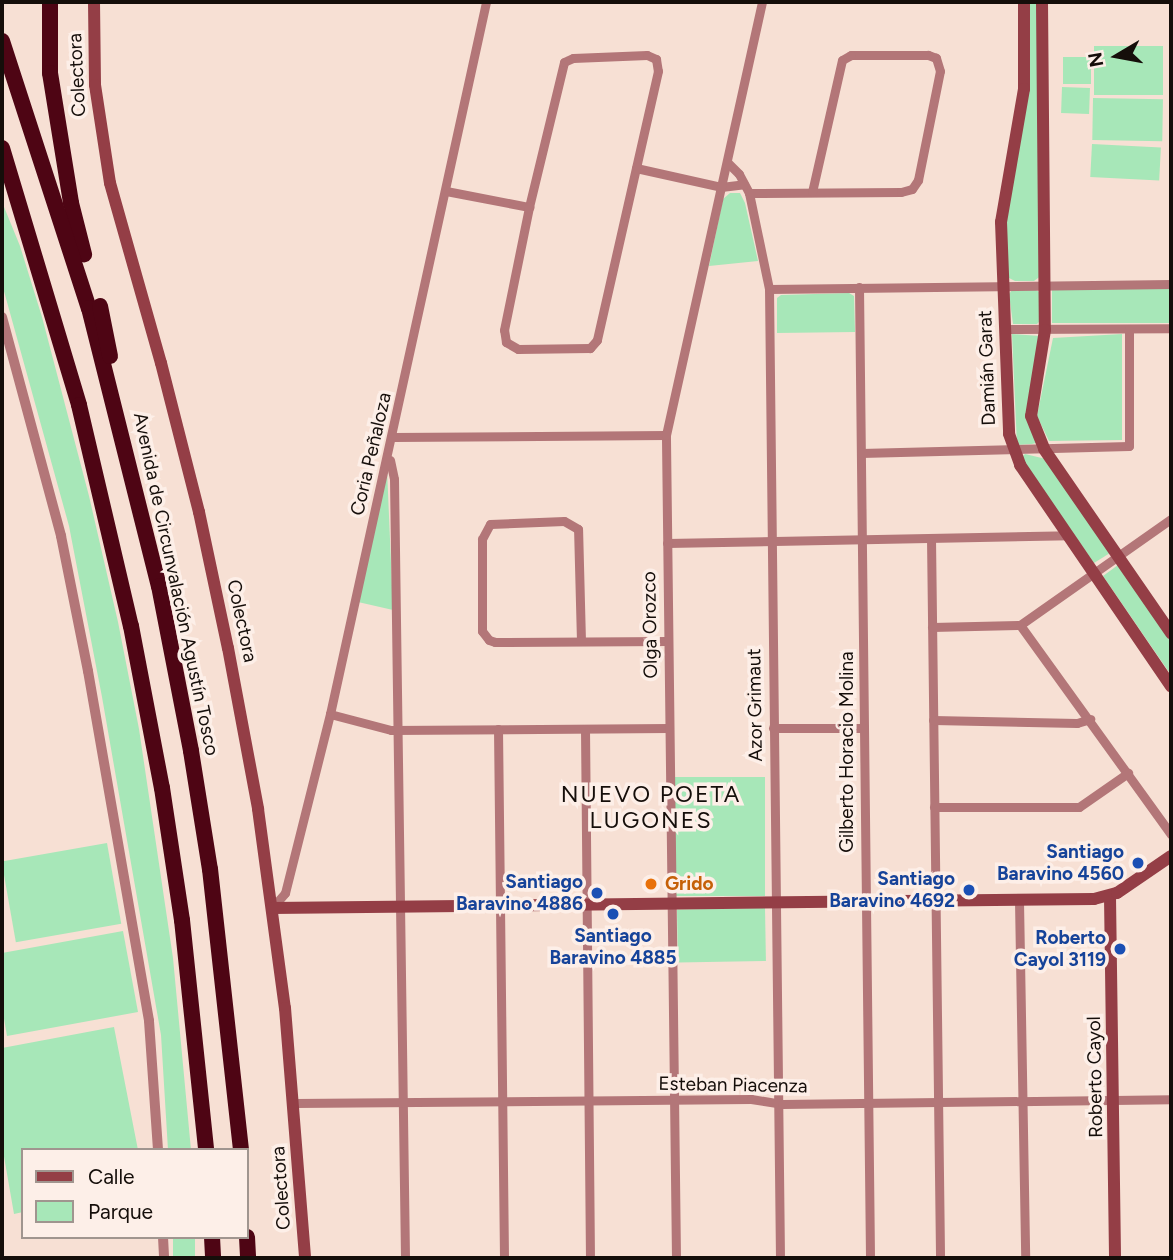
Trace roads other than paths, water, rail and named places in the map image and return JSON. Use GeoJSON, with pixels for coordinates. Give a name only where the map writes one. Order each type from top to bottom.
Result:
{"type":"FeatureCollection","features":[{"type":"Feature","properties":{"kind":"highway"},"geometry":{"type":"LineString","coordinates":[[50,2],[48,53],[56,115],[74,216],[108,335],[116,407]]}},
{"type":"Feature","properties":{"kind":"highway","name":"Avenida de Circunvalación Agustín Tosco"},"geometry":{"type":"LineString","coordinates":[[2,41],[68,238],[116,407],[159,586],[191,751],[219,936],[241,1148]]}},
{"type":"Feature","properties":{"kind":"highway"},"geometry":{"type":"LineString","coordinates":[[2,148],[93,458],[147,703],[182,920],[206,1148]]}},
{"type":"Feature","properties":{"kind":"highway"},"geometry":{"type":"LineString","coordinates":[[2,179],[35,253]]}},
{"type":"Feature","properties":{"kind":"highway"},"geometry":{"type":"LineString","coordinates":[[212,1239],[213,1258]]}},
{"type":"Feature","properties":{"kind":"highway"},"geometry":{"type":"LineString","coordinates":[[247,1239],[248,1258]]}},
{"type":"Feature","properties":{"kind":"main road","name":"Colectora"},"geometry":{"type":"LineString","coordinates":[[94,2],[95,85],[107,172],[161,363],[215,582],[258,809],[295,1103],[305,1258]]}},
{"type":"Feature","properties":{"kind":"main road","name":"Damián Garat"},"geometry":{"type":"LineString","coordinates":[[1024,2],[1024,89],[1002,209],[1004,329],[1012,449],[1020,466],[1171,686]]}},
{"type":"Feature","properties":{"kind":"main road"},"geometry":{"type":"LineString","coordinates":[[1042,2],[1045,330],[1031,411],[1044,449],[1171,633]]}},
{"type":"Feature","properties":{"kind":"main road"},"geometry":{"type":"LineString","coordinates":[[272,908],[1019,901],[1110,897],[1171,856]]}},
{"type":"Feature","properties":{"kind":"main road","name":"Roberto Cayol"},"geometry":{"type":"LineString","coordinates":[[1110,897],[1115,1099],[1115,1258]]}},
{"type":"Feature","properties":{"kind":"street","name":"Coria Peñaloza"},"geometry":{"type":"LineString","coordinates":[[272,908],[285,893],[330,714],[393,437],[485,2]]}},
{"type":"Feature","properties":{"kind":"street","name":"Olga Orozco"},"geometry":{"type":"LineString","coordinates":[[676,1258],[666,435],[762,2]]}},
{"type":"Feature","properties":{"kind":"street"},"geometry":{"type":"LineString","coordinates":[[1025,31],[1042,32]]}},
{"type":"Feature","properties":{"kind":"street"},"geometry":{"type":"LineString","coordinates":[[647,55],[658,62],[636,167],[597,340],[590,348],[518,349],[506,342],[504,331],[530,207],[562,65],[567,59],[647,55]]}},
{"type":"Feature","properties":{"kind":"street"},"geometry":{"type":"LineString","coordinates":[[636,167],[721,187],[812,192],[912,189],[918,180],[940,71],[936,58],[928,55],[851,55],[842,60],[812,192]]}},
{"type":"Feature","properties":{"kind":"street","name":"Azor Grimaut"},"geometry":{"type":"LineString","coordinates":[[727,162],[747,188],[769,289],[780,1258]]}},
{"type":"Feature","properties":{"kind":"street"},"geometry":{"type":"LineString","coordinates":[[446,191],[530,207]]}},
{"type":"Feature","properties":{"kind":"street"},"geometry":{"type":"LineString","coordinates":[[769,289],[1171,284]]}},
{"type":"Feature","properties":{"kind":"street","name":"Gilberto Horacio Molina"},"geometry":{"type":"LineString","coordinates":[[859,287],[870,1258]]}},
{"type":"Feature","properties":{"kind":"street"},"geometry":{"type":"LineString","coordinates":[[2,317],[61,536],[88,671],[149,1021],[158,1148]]}},
{"type":"Feature","properties":{"kind":"street"},"geometry":{"type":"LineString","coordinates":[[1004,329],[1171,328]]}},
{"type":"Feature","properties":{"kind":"street"},"geometry":{"type":"LineString","coordinates":[[861,453],[1129,446],[1129,329]]}},
{"type":"Feature","properties":{"kind":"street"},"geometry":{"type":"LineString","coordinates":[[393,437],[666,435]]}},
{"type":"Feature","properties":{"kind":"street"},"geometry":{"type":"LineString","coordinates":[[389,455],[394,479],[405,1258]]}},
{"type":"Feature","properties":{"kind":"street"},"geometry":{"type":"LineString","coordinates":[[932,627],[1020,625],[1171,519]]}},
{"type":"Feature","properties":{"kind":"street"},"geometry":{"type":"LineString","coordinates":[[581,641],[578,529],[564,521],[490,524],[482,539],[484,637],[495,642],[668,641]]}},
{"type":"Feature","properties":{"kind":"street"},"geometry":{"type":"LineString","coordinates":[[667,543],[1069,535]]}},
{"type":"Feature","properties":{"kind":"street"},"geometry":{"type":"LineString","coordinates":[[931,538],[940,1258]]}},
{"type":"Feature","properties":{"kind":"street"},"geometry":{"type":"LineString","coordinates":[[1020,625],[1171,834]]}},
{"type":"Feature","properties":{"kind":"street"},"geometry":{"type":"LineString","coordinates":[[330,714],[398,730],[669,728]]}},
{"type":"Feature","properties":{"kind":"street"},"geometry":{"type":"LineString","coordinates":[[933,720],[1077,723],[1090,719]]}},
{"type":"Feature","properties":{"kind":"street"},"geometry":{"type":"LineString","coordinates":[[773,728],[864,728]]}},
{"type":"Feature","properties":{"kind":"street"},"geometry":{"type":"LineString","coordinates":[[498,729],[504,1258]]}},
{"type":"Feature","properties":{"kind":"street"},"geometry":{"type":"LineString","coordinates":[[585,729],[590,1258]]}},
{"type":"Feature","properties":{"kind":"street"},"geometry":{"type":"LineString","coordinates":[[934,807],[1079,807],[1128,773]]}},
{"type":"Feature","properties":{"kind":"street"},"geometry":{"type":"LineString","coordinates":[[1019,901],[1025,1258]]}},
{"type":"Feature","properties":{"kind":"street","name":"Esteban Piacenza"},"geometry":{"type":"LineString","coordinates":[[295,1103],[751,1100],[777,1104],[1171,1099]]}},
{"type":"Feature","properties":{"kind":"street"},"geometry":{"type":"LineString","coordinates":[[163,1239],[164,1258]]}},
{"type":"Feature","properties":{"kind":"place","name":"Santiago Baravino 4560"},"geometry":{"type":"Point","coordinates":[1138,863]}},
{"type":"Feature","properties":{"kind":"place","name":"Grido"},"geometry":{"type":"Point","coordinates":[651,884]}},
{"type":"Feature","properties":{"kind":"place","name":"Santiago Baravino 4692"},"geometry":{"type":"Point","coordinates":[969,890]}},
{"type":"Feature","properties":{"kind":"place","name":"Santiago Baravino 4886"},"geometry":{"type":"Point","coordinates":[597,893]}},
{"type":"Feature","properties":{"kind":"place","name":"Santiago Baravino 4885"},"geometry":{"type":"Point","coordinates":[613,914]}},
{"type":"Feature","properties":{"kind":"place","name":"Roberto Cayol 3119"},"geometry":{"type":"Point","coordinates":[1120,949]}},
{"type":"Feature","properties":{"kind":"district","name":"NUEVO POETA LUGONES"},"geometry":{"type":"Point","coordinates":[651,807]}}]}
